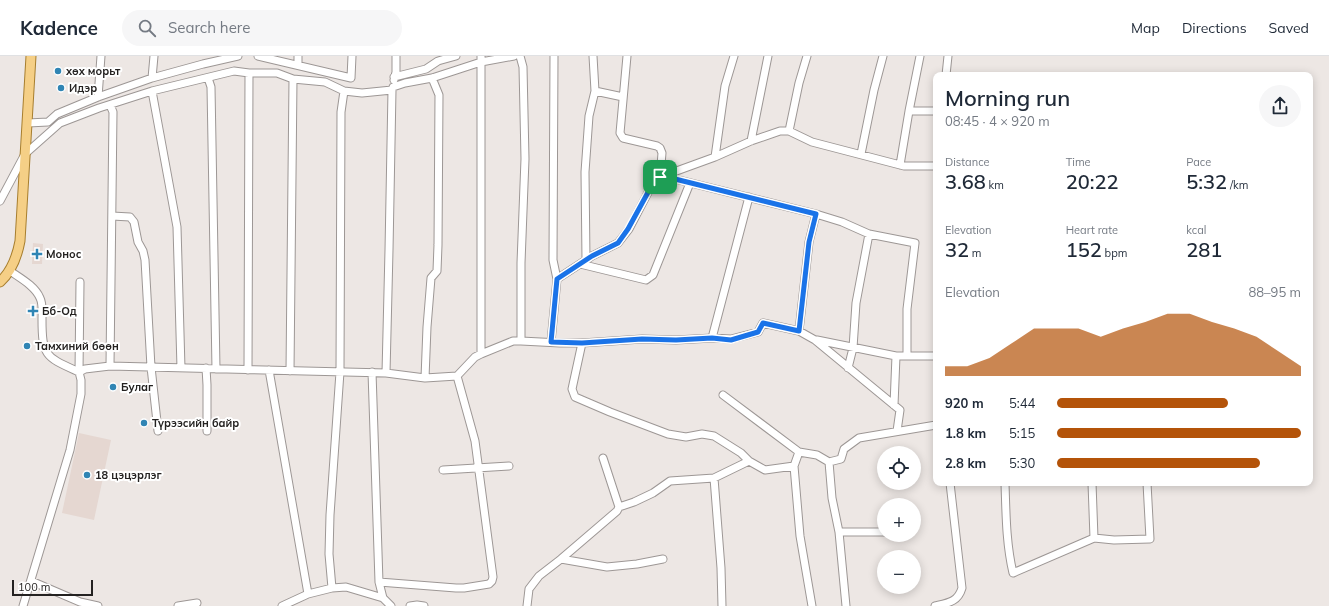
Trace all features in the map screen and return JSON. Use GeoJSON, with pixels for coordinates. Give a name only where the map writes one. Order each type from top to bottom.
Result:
{"type":"FeatureCollection","features":[{"type":"Feature","properties":{"kind":"main road"},"geometry":{"type":"LineString","coordinates":[[0,282],[10,271],[15,261],[20,242],[31,56]]}},
{"type":"Feature","properties":{"kind":"street"},"geometry":{"type":"LineString","coordinates":[[98,97],[101,56]]}},
{"type":"Feature","properties":{"kind":"street"},"geometry":{"type":"LineString","coordinates":[[152,78],[154,56]]}},
{"type":"Feature","properties":{"kind":"street"},"geometry":{"type":"LineString","coordinates":[[28,124],[48,122],[57,114],[98,97],[203,60],[214,61],[238,56]]}},
{"type":"Feature","properties":{"kind":"street"},"geometry":{"type":"LineString","coordinates":[[258,56],[298,65],[307,69],[351,78],[352,56]]}},
{"type":"Feature","properties":{"kind":"street"},"geometry":{"type":"LineString","coordinates":[[298,56],[298,65]]}},
{"type":"Feature","properties":{"kind":"street"},"geometry":{"type":"LineString","coordinates":[[386,373],[392,89],[396,56]]}},
{"type":"Feature","properties":{"kind":"street"},"geometry":{"type":"LineString","coordinates":[[394,77],[426,69],[438,58],[456,56]]}},
{"type":"Feature","properties":{"kind":"street"},"geometry":{"type":"LineString","coordinates":[[0,201],[25,154],[60,123],[176,84],[234,71],[249,73],[277,72],[293,79],[325,82],[344,91],[362,93],[392,89],[405,83],[432,78],[481,59],[514,56]]}},
{"type":"Feature","properties":{"kind":"street"},"geometry":{"type":"LineString","coordinates":[[520,56],[523,67],[525,159],[521,263],[522,341]]}},
{"type":"Feature","properties":{"kind":"street"},"geometry":{"type":"LineString","coordinates":[[551,342],[557,279],[553,260],[554,56]]}},
{"type":"Feature","properties":{"kind":"street"},"geometry":{"type":"LineString","coordinates":[[586,260],[585,172],[589,116],[595,91],[593,56]]}},
{"type":"Feature","properties":{"kind":"street"},"geometry":{"type":"LineString","coordinates":[[627,56],[620,133],[623,138],[660,148],[662,154],[660,177]]}},
{"type":"Feature","properties":{"kind":"street"},"geometry":{"type":"LineString","coordinates":[[716,157],[725,86],[734,56]]}},
{"type":"Feature","properties":{"kind":"street"},"geometry":{"type":"LineString","coordinates":[[751,141],[768,56]]}},
{"type":"Feature","properties":{"kind":"street"},"geometry":{"type":"LineString","coordinates":[[789,131],[799,83],[807,56]]}},
{"type":"Feature","properties":{"kind":"street"},"geometry":{"type":"LineString","coordinates":[[861,154],[874,90],[883,56]]}},
{"type":"Feature","properties":{"kind":"street"},"geometry":{"type":"LineString","coordinates":[[900,165],[920,56]]}},
{"type":"Feature","properties":{"kind":"street"},"geometry":{"type":"LineString","coordinates":[[946,72],[948,56]]}},
{"type":"Feature","properties":{"kind":"street"},"geometry":{"type":"LineString","coordinates":[[481,59],[481,354]]}},
{"type":"Feature","properties":{"kind":"street"},"geometry":{"type":"LineString","coordinates":[[214,61],[217,75]]}},
{"type":"Feature","properties":{"kind":"street"},"geometry":{"type":"LineString","coordinates":[[248,370],[249,73]]}},
{"type":"Feature","properties":{"kind":"street"},"geometry":{"type":"LineString","coordinates":[[208,78],[211,86],[216,369]]}},
{"type":"Feature","properties":{"kind":"street"},"geometry":{"type":"LineString","coordinates":[[425,378],[426,327],[431,278],[437,271],[438,245],[439,95],[432,78]]}},
{"type":"Feature","properties":{"kind":"street"},"geometry":{"type":"LineString","coordinates":[[290,370],[293,79]]}},
{"type":"Feature","properties":{"kind":"street"},"geometry":{"type":"LineString","coordinates":[[152,91],[177,227],[181,368]]}},
{"type":"Feature","properties":{"kind":"street"},"geometry":{"type":"LineString","coordinates":[[332,588],[329,554],[340,372],[341,120],[344,91]]}},
{"type":"Feature","properties":{"kind":"street"},"geometry":{"type":"LineString","coordinates":[[595,91],[623,97]]}},
{"type":"Feature","properties":{"kind":"street"},"geometry":{"type":"LineString","coordinates":[[110,105],[113,112],[110,366]]}},
{"type":"Feature","properties":{"kind":"street"},"geometry":{"type":"LineString","coordinates":[[909,111],[933,110]]}},
{"type":"Feature","properties":{"kind":"street"},"geometry":{"type":"LineString","coordinates":[[557,279],[586,260],[618,243],[628,229],[652,185],[660,177],[716,157],[751,141],[780,131],[789,131],[812,142],[900,165],[933,166]]}},
{"type":"Feature","properties":{"kind":"street"},"geometry":{"type":"LineString","coordinates":[[660,177],[816,214],[842,222],[869,234],[915,243],[907,309],[907,356]]}},
{"type":"Feature","properties":{"kind":"street"},"geometry":{"type":"LineString","coordinates":[[580,264],[646,280],[653,274],[690,183]]}},
{"type":"Feature","properties":{"kind":"street"},"geometry":{"type":"LineString","coordinates":[[712,338],[750,198]]}},
{"type":"Feature","properties":{"kind":"street"},"geometry":{"type":"LineString","coordinates":[[799,331],[809,242],[816,214]]}},
{"type":"Feature","properties":{"kind":"street"},"geometry":{"type":"LineString","coordinates":[[112,216],[130,217],[134,222],[138,242],[143,250],[151,367],[158,431]]}},
{"type":"Feature","properties":{"kind":"street"},"geometry":{"type":"LineString","coordinates":[[848,368],[852,348],[856,303],[869,234]]}},
{"type":"Feature","properties":{"kind":"street"},"geometry":{"type":"LineString","coordinates":[[10,271],[31,287],[41,299],[42,339],[49,356],[57,362],[79,372]]}},
{"type":"Feature","properties":{"kind":"street"},"geometry":{"type":"LineString","coordinates":[[23,606],[70,450],[81,394],[82,380],[79,372],[80,282]]}},
{"type":"Feature","properties":{"kind":"street"},"geometry":{"type":"LineString","coordinates":[[79,372],[85,369],[110,366],[372,372],[425,378],[457,376],[475,357],[513,341],[582,343],[642,339],[676,340],[712,338],[731,340],[758,332],[763,323],[799,331],[815,340],[900,410],[898,431]]}},
{"type":"Feature","properties":{"kind":"street"},"geometry":{"type":"LineString","coordinates":[[815,340],[896,356],[933,356]]}},
{"type":"Feature","properties":{"kind":"street"},"geometry":{"type":"LineString","coordinates":[[582,343],[572,389],[575,397],[668,434],[686,437],[702,434],[714,436],[741,453],[749,461],[765,470],[794,466]]}},
{"type":"Feature","properties":{"kind":"street"},"geometry":{"type":"LineString","coordinates":[[894,405],[896,356]]}},
{"type":"Feature","properties":{"kind":"street"},"geometry":{"type":"LineString","coordinates":[[206,368],[207,431]]}},
{"type":"Feature","properties":{"kind":"street"},"geometry":{"type":"LineString","coordinates":[[269,370],[308,594]]}},
{"type":"Feature","properties":{"kind":"street"},"geometry":{"type":"LineString","coordinates":[[372,372],[379,582],[383,598]]}},
{"type":"Feature","properties":{"kind":"street"},"geometry":{"type":"LineString","coordinates":[[379,582],[460,588],[489,584],[492,581],[493,577],[479,468],[471,424],[457,376]]}},
{"type":"Feature","properties":{"kind":"street"},"geometry":{"type":"LineString","coordinates":[[723,395],[799,452],[817,455],[829,462],[841,459],[844,449],[859,438],[933,425]]}},
{"type":"Feature","properties":{"kind":"street"},"geometry":{"type":"LineString","coordinates":[[799,452],[794,466],[800,536],[812,606]]}},
{"type":"Feature","properties":{"kind":"street"},"geometry":{"type":"LineString","coordinates":[[603,458],[619,507]]}},
{"type":"Feature","properties":{"kind":"street"},"geometry":{"type":"LineString","coordinates":[[527,606],[529,589],[539,576],[617,511],[619,507],[653,493],[670,481],[714,478],[749,461]]}},
{"type":"Feature","properties":{"kind":"street"},"geometry":{"type":"LineString","coordinates":[[829,462],[832,498],[839,532],[846,606]]}},
{"type":"Feature","properties":{"kind":"street"},"geometry":{"type":"LineString","coordinates":[[443,470],[509,466]]}},
{"type":"Feature","properties":{"kind":"street"},"geometry":{"type":"LineString","coordinates":[[714,478],[721,568],[722,606]]}},
{"type":"Feature","properties":{"kind":"street"},"geometry":{"type":"LineString","coordinates":[[935,606],[954,600],[960,595],[962,588],[950,486]]}},
{"type":"Feature","properties":{"kind":"street"},"geometry":{"type":"LineString","coordinates":[[1005,486],[1009,558],[1013,573],[1094,538],[1114,540],[1150,539],[1147,486]]}},
{"type":"Feature","properties":{"kind":"street"},"geometry":{"type":"LineString","coordinates":[[1092,486],[1094,538]]}},
{"type":"Feature","properties":{"kind":"street"},"geometry":{"type":"LineString","coordinates":[[839,532],[877,532]]}},
{"type":"Feature","properties":{"kind":"street"},"geometry":{"type":"LineString","coordinates":[[561,559],[607,567],[637,564],[663,559]]}},
{"type":"Feature","properties":{"kind":"street"},"geometry":{"type":"LineString","coordinates":[[31,581],[80,602],[98,606]]}},
{"type":"Feature","properties":{"kind":"street"},"geometry":{"type":"LineString","coordinates":[[282,606],[308,594],[332,588],[346,587],[383,598],[391,606]]}},
{"type":"Feature","properties":{"kind":"street"},"geometry":{"type":"LineString","coordinates":[[178,606],[197,603]]}},
{"type":"Feature","properties":{"kind":"street"},"geometry":{"type":"LineString","coordinates":[[410,606],[424,606]]}},
{"type":"Feature","properties":{"kind":"shaded area","name":"Монос"},"geometry":{"type":"Polygon","coordinates":[[[33,243],[43,244],[42,264],[32,264],[33,243]]]}},
{"type":"Feature","properties":{"kind":"shaded area","name":"18 цэцэрлэг"},"geometry":{"type":"Polygon","coordinates":[[[79,433],[111,440],[94,520],[62,513],[79,433]]]}},
{"type":"Feature","properties":{"kind":"place","name":"хөх морьт"},"geometry":{"type":"Point","coordinates":[58,71]}},
{"type":"Feature","properties":{"kind":"place","name":"Идэр"},"geometry":{"type":"Point","coordinates":[61,88]}},
{"type":"Feature","properties":{"kind":"place","name":"Монос"},"geometry":{"type":"Point","coordinates":[37,254]}},
{"type":"Feature","properties":{"kind":"place","name":"Бб-Од"},"geometry":{"type":"Point","coordinates":[33,311]}},
{"type":"Feature","properties":{"kind":"place","name":"Тамхиний бөөн"},"geometry":{"type":"Point","coordinates":[27,346]}},
{"type":"Feature","properties":{"kind":"place","name":"Булаг"},"geometry":{"type":"Point","coordinates":[113,387]}},
{"type":"Feature","properties":{"kind":"place","name":"Түрээсийн байр"},"geometry":{"type":"Point","coordinates":[144,423]}},
{"type":"Feature","properties":{"kind":"place","name":"18 цэцэрлэг"},"geometry":{"type":"Point","coordinates":[87,475]}},
{"type":"Feature","properties":{"kind":"route"},"geometry":{"type":"LineString","coordinates":[[660,177],[675,179],[816,214],[809,242],[799,331],[763,323],[758,332],[731,340],[712,338],[676,340],[642,339],[582,343],[551,342],[557,279],[592,256],[618,243],[628,229],[652,185],[660,177]]}}]}
